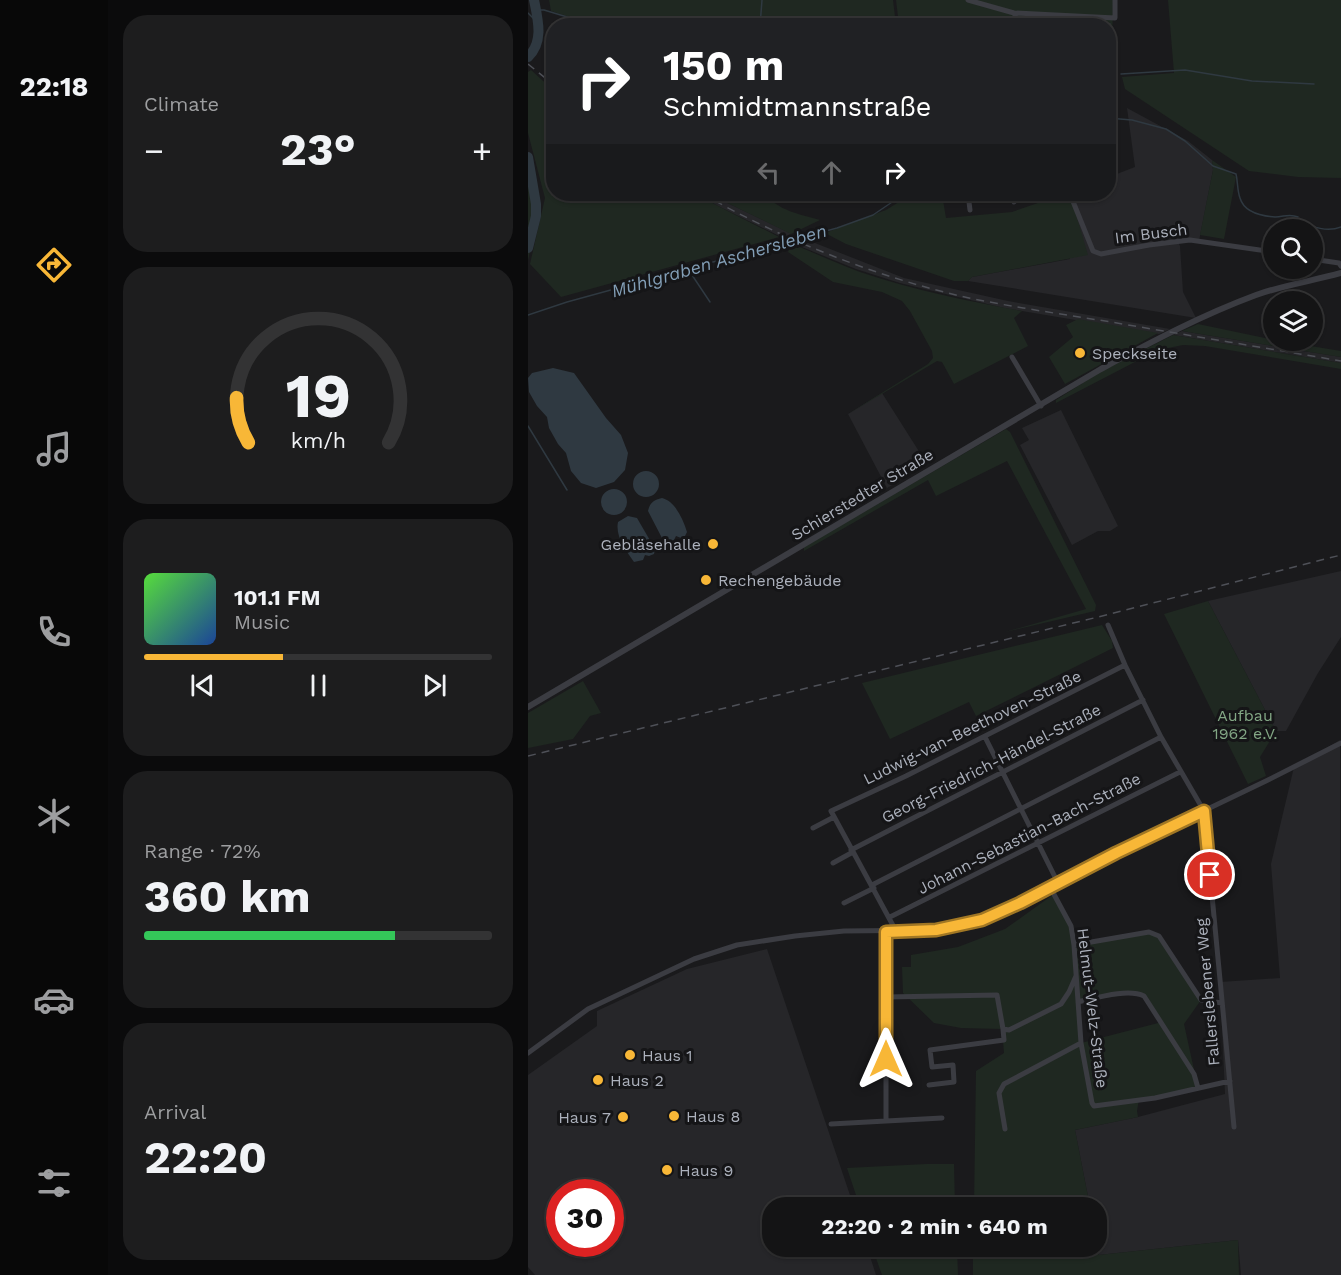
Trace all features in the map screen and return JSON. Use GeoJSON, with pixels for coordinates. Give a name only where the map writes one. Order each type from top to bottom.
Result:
{"type":"FeatureCollection","features":[{"type":"Feature","properties":{"kind":"street"},"geometry":{"type":"LineString","coordinates":[[968,0],[1014,13],[1115,18],[1115,0]]}},
{"type":"Feature","properties":{"kind":"street"},"geometry":{"type":"LineString","coordinates":[[1014,13],[1016,18]]}},
{"type":"Feature","properties":{"kind":"street"},"geometry":{"type":"LineString","coordinates":[[969,201],[970,210]]}},
{"type":"Feature","properties":{"kind":"street","name":"Im Busch"},"geometry":{"type":"LineString","coordinates":[[1073,201],[1093,251],[1101,254],[1190,240],[1263,250]]}},
{"type":"Feature","properties":{"kind":"street"},"geometry":{"type":"LineString","coordinates":[[1323,261],[1339,263],[1341,266]]}},
{"type":"Feature","properties":{"kind":"street","name":"Schierstedter Straße"},"geometry":{"type":"LineString","coordinates":[[528,706],[1101,369],[1149,344],[1257,295],[1341,273]]}},
{"type":"Feature","properties":{"kind":"street"},"geometry":{"type":"LineString","coordinates":[[1012,357],[1041,406]]}},
{"type":"Feature","properties":{"kind":"street","name":"Fallerslebener Weg"},"geometry":{"type":"LineString","coordinates":[[1108,625],[1125,665],[1161,736],[1204,811],[1234,1127]]}},
{"type":"Feature","properties":{"kind":"street","name":"Ludwig-van-Beethoven-Straße"},"geometry":{"type":"LineString","coordinates":[[834,818],[831,811],[985,737],[1125,665]]}},
{"type":"Feature","properties":{"kind":"street","name":"Georg-Friedrich-Händel-Straße"},"geometry":{"type":"LineString","coordinates":[[832,863],[1143,700]]}},
{"type":"Feature","properties":{"kind":"street"},"geometry":{"type":"LineString","coordinates":[[844,903],[1020,808],[1161,736]]}},
{"type":"Feature","properties":{"kind":"street"},"geometry":{"type":"LineString","coordinates":[[985,737],[1058,883]]}},
{"type":"Feature","properties":{"kind":"street"},"geometry":{"type":"LineString","coordinates":[[528,1053],[588,1009],[694,959],[737,945],[844,931],[936,930],[982,920],[1341,743]]}},
{"type":"Feature","properties":{"kind":"street","name":"Johann-Sebastian-Bach-Straße"},"geometry":{"type":"LineString","coordinates":[[890,917],[1180,772]]}},
{"type":"Feature","properties":{"kind":"street"},"geometry":{"type":"LineString","coordinates":[[813,828],[834,818],[896,931]]}},
{"type":"Feature","properties":{"kind":"street","name":"Helmut-Welz-Straße"},"geometry":{"type":"LineString","coordinates":[[1050,887],[1071,926],[1081,1043],[1092,1103],[1099,1107],[1155,1098],[1230,1081]]}},
{"type":"Feature","properties":{"kind":"street"},"geometry":{"type":"LineString","coordinates":[[886,932],[886,1121]]}},
{"type":"Feature","properties":{"kind":"street"},"geometry":{"type":"LineString","coordinates":[[1074,945],[1149,932],[1159,936],[1201,1000],[1222,1003]]}},
{"type":"Feature","properties":{"kind":"street"},"geometry":{"type":"LineString","coordinates":[[1003,1029],[1009,1030],[1061,1004],[1076,975]]}},
{"type":"Feature","properties":{"kind":"street"},"geometry":{"type":"LineString","coordinates":[[1078,1002],[1129,993],[1139,993],[1144,996],[1194,1074],[1198,1088]]}},
{"type":"Feature","properties":{"kind":"street"},"geometry":{"type":"LineString","coordinates":[[886,997],[998,995],[1004,1040],[930,1050],[932,1067],[953,1065],[954,1082],[929,1085]]}},
{"type":"Feature","properties":{"kind":"street"},"geometry":{"type":"LineString","coordinates":[[1005,1129],[999,1093],[1004,1084],[1081,1043]]}},
{"type":"Feature","properties":{"kind":"street"},"geometry":{"type":"LineString","coordinates":[[831,1124],[942,1118]]}},
{"type":"Feature","properties":{"kind":"shaded area"},"geometry":{"type":"Polygon","coordinates":[[[1127,108],[1188,141],[1212,160],[1213,170],[1199,241],[1178,242],[1183,292],[1196,318],[968,281],[972,277],[1070,259],[1070,201],[1116,201],[1116,174],[1135,167],[1127,108]]]}},
{"type":"Feature","properties":{"kind":"shaded area"},"geometry":{"type":"Polygon","coordinates":[[[709,201],[724,201],[792,234],[904,278],[1008,301],[1170,329],[1159,334],[1004,308],[900,283],[856,269],[802,247],[709,201]]]}},
{"type":"Feature","properties":{"kind":"shaded area"},"geometry":{"type":"Polygon","coordinates":[[[1182,331],[1263,344],[1263,350],[1173,335],[1182,331]]]}},
{"type":"Feature","properties":{"kind":"shaded area"},"geometry":{"type":"Polygon","coordinates":[[[1269,351],[1304,351],[1341,357],[1341,363],[1269,351]]]}},
{"type":"Feature","properties":{"kind":"shaded area"},"geometry":{"type":"Polygon","coordinates":[[[553,368],[574,373],[621,435],[628,453],[625,470],[614,482],[596,488],[581,483],[571,471],[566,453],[549,428],[547,417],[529,392],[528,378],[532,373],[553,368]]]}},
{"type":"Feature","properties":{"kind":"shaded area"},"geometry":{"type":"Polygon","coordinates":[[[882,393],[927,464],[887,488],[848,414],[882,393]]]}},
{"type":"Feature","properties":{"kind":"shaded area"},"geometry":{"type":"Polygon","coordinates":[[[1061,410],[1118,526],[1110,531],[1098,531],[1072,545],[1020,445],[1029,440],[1022,428],[1061,410]]]}},
{"type":"Feature","properties":{"kind":"shaded area"},"geometry":{"type":"Polygon","coordinates":[[[646,471],[655,475],[659,484],[655,493],[646,497],[637,493],[633,484],[637,475],[646,471]]]}},
{"type":"Feature","properties":{"kind":"shaded area"},"geometry":{"type":"Polygon","coordinates":[[[614,489],[623,493],[627,502],[623,511],[614,515],[605,511],[601,502],[605,493],[614,489]]]}},
{"type":"Feature","properties":{"kind":"shaded area"},"geometry":{"type":"Polygon","coordinates":[[[662,498],[675,507],[687,532],[681,538],[676,536],[672,544],[667,544],[663,540],[648,511],[653,502],[662,498]]]}},
{"type":"Feature","properties":{"kind":"shaded area"},"geometry":{"type":"Polygon","coordinates":[[[628,516],[637,518],[655,549],[654,554],[645,555],[643,560],[634,562],[618,533],[618,522],[628,516]]]}},
{"type":"Feature","properties":{"kind":"shaded area"},"geometry":{"type":"Polygon","coordinates":[[[1341,571],[1341,637],[1286,731],[1276,731],[1208,601],[1341,571]]]}},
{"type":"Feature","properties":{"kind":"shaded area"},"geometry":{"type":"Polygon","coordinates":[[[1340,740],[1341,1275],[1241,1275],[1238,1240],[1107,1254],[1107,1197],[1088,1197],[1075,1130],[1138,1117],[1225,1094],[1220,982],[1280,978],[1271,864],[1294,767],[1340,740]]]}},
{"type":"Feature","properties":{"kind":"shaded area"},"geometry":{"type":"Polygon","coordinates":[[[767,949],[851,1197],[762,1197],[762,1257],[870,1257],[876,1275],[535,1275],[528,1267],[528,1075],[597,1026],[597,1011],[687,969],[767,949]]]}},
{"type":"Feature","properties":{"kind":"green space"},"geometry":{"type":"Polygon","coordinates":[[[549,0],[893,0],[895,18],[572,18],[551,11],[549,0]]]}},
{"type":"Feature","properties":{"kind":"green space"},"geometry":{"type":"Polygon","coordinates":[[[896,0],[1113,0],[1113,18],[898,18],[896,0]]]}},
{"type":"Feature","properties":{"kind":"green space"},"geometry":{"type":"Polygon","coordinates":[[[1168,0],[1341,0],[1341,178],[1298,177],[1249,171],[1125,89],[1122,77],[1174,73],[1168,0]]]}},
{"type":"Feature","properties":{"kind":"green space"},"geometry":{"type":"Polygon","coordinates":[[[531,70],[546,84],[546,201],[709,201],[779,237],[561,297],[530,264],[545,198],[528,133],[528,72],[531,70]]]}},
{"type":"Feature","properties":{"kind":"green space"},"geometry":{"type":"Polygon","coordinates":[[[528,152],[536,193],[536,206],[528,260],[528,152]]]}},
{"type":"Feature","properties":{"kind":"green space"},"geometry":{"type":"Polygon","coordinates":[[[1212,160],[1236,177],[1224,239],[1200,235],[1213,170],[1212,160]]]}},
{"type":"Feature","properties":{"kind":"green space"},"geometry":{"type":"Polygon","coordinates":[[[723,201],[772,201],[798,214],[820,220],[791,234],[723,201]]]}},
{"type":"Feature","properties":{"kind":"green space"},"geometry":{"type":"Polygon","coordinates":[[[901,201],[943,201],[946,218],[1012,212],[1044,201],[1072,201],[1088,255],[972,277],[968,281],[954,281],[846,244],[825,233],[886,210],[901,201]]]}},
{"type":"Feature","properties":{"kind":"green space"},"geometry":{"type":"Polygon","coordinates":[[[795,245],[860,272],[900,284],[1022,311],[1014,318],[1028,346],[954,384],[942,362],[937,361],[845,416],[928,364],[933,358],[932,351],[902,301],[882,292],[833,282],[788,252],[795,245]]]}},
{"type":"Feature","properties":{"kind":"green space"},"geometry":{"type":"Polygon","coordinates":[[[1078,319],[1158,333],[1065,384],[1049,357],[1073,337],[1066,325],[1078,319]]]}},
{"type":"Feature","properties":{"kind":"green space"},"geometry":{"type":"Polygon","coordinates":[[[1198,324],[1263,338],[1263,344],[1182,331],[1198,324]]]}},
{"type":"Feature","properties":{"kind":"green space"},"geometry":{"type":"Polygon","coordinates":[[[1173,335],[1341,363],[1341,369],[1205,346],[1183,345],[1158,350],[1056,403],[1056,400],[1100,372],[1173,335]]]}},
{"type":"Feature","properties":{"kind":"green space"},"geometry":{"type":"Polygon","coordinates":[[[1323,348],[1341,351],[1341,357],[1304,351],[1323,351],[1323,348]]]}},
{"type":"Feature","properties":{"kind":"green space"},"geometry":{"type":"Polygon","coordinates":[[[1006,429],[1010,432],[1096,605],[1095,611],[1005,632],[1086,609],[1007,461],[936,496],[928,480],[804,551],[804,547],[1006,429]]]}},
{"type":"Feature","properties":{"kind":"green space","name":"Aufbau 1962 e.V."},"geometry":{"type":"Polygon","coordinates":[[[1208,601],[1276,731],[1260,757],[1266,776],[1248,784],[1164,614],[1208,601]]]}},
{"type":"Feature","properties":{"kind":"green space"},"geometry":{"type":"Polygon","coordinates":[[[1102,625],[1112,641],[1113,648],[976,716],[969,702],[890,739],[862,683],[1102,625]]]}},
{"type":"Feature","properties":{"kind":"green space"},"geometry":{"type":"Polygon","coordinates":[[[583,681],[601,713],[590,716],[573,739],[528,748],[528,713],[583,681]]]}},
{"type":"Feature","properties":{"kind":"green space"},"geometry":{"type":"Polygon","coordinates":[[[1054,894],[1071,926],[1074,945],[1149,932],[1159,936],[1201,1000],[1184,1024],[1198,1088],[1139,1099],[1138,1117],[1075,1130],[1088,1197],[974,1197],[976,1071],[1004,1053],[1002,1029],[961,1028],[934,1023],[903,993],[902,967],[911,967],[911,955],[958,947],[1005,929],[1054,894]],[[1139,993],[1078,1002],[1081,1043],[1162,1022],[1139,993]]]}},
{"type":"Feature","properties":{"kind":"green space"},"geometry":{"type":"Polygon","coordinates":[[[954,1164],[955,1197],[857,1197],[847,1168],[954,1164]]]}},
{"type":"Feature","properties":{"kind":"green space"},"geometry":{"type":"Polygon","coordinates":[[[1238,1240],[1239,1275],[973,1275],[973,1257],[1107,1257],[1107,1254],[1238,1240]]]}},
{"type":"Feature","properties":{"kind":"green space"},"geometry":{"type":"Polygon","coordinates":[[[876,1257],[957,1257],[958,1275],[882,1275],[876,1257]]]}},
{"type":"Feature","properties":{"kind":"waterway"},"geometry":{"type":"LineString","coordinates":[[528,57],[538,38],[534,0]]}},
{"type":"Feature","properties":{"kind":"waterway"},"geometry":{"type":"LineString","coordinates":[[761,18],[762,0]]}},
{"type":"Feature","properties":{"kind":"waterway"},"geometry":{"type":"LineString","coordinates":[[536,10],[544,10],[570,18]]}},
{"type":"Feature","properties":{"kind":"waterway"},"geometry":{"type":"LineString","coordinates":[[528,13],[537,22]]}},
{"type":"Feature","properties":{"kind":"waterway"},"geometry":{"type":"LineString","coordinates":[[1121,74],[1185,70],[1252,81],[1314,84]]}},
{"type":"Feature","properties":{"kind":"waterway","name":"Mühlgraben Aschersleben"},"geometry":{"type":"LineString","coordinates":[[1116,119],[1132,120],[1166,129],[1185,141],[1213,166],[1236,174],[1240,198],[1249,210],[1270,216],[1298,217]]}},
{"type":"Feature","properties":{"kind":"waterway"},"geometry":{"type":"LineString","coordinates":[[528,157],[536,204],[536,216],[528,248]]}},
{"type":"Feature","properties":{"kind":"waterway","name":"Mühlgraben Aschersleben"},"geometry":{"type":"LineString","coordinates":[[528,315],[567,302],[837,228],[873,215],[894,201]]}},
{"type":"Feature","properties":{"kind":"waterway","name":"Mühlgraben Aschersleben"},"geometry":{"type":"LineString","coordinates":[[1323,228],[1341,227]]}},
{"type":"Feature","properties":{"kind":"waterway"},"geometry":{"type":"LineString","coordinates":[[688,269],[710,302]]}},
{"type":"Feature","properties":{"kind":"waterway"},"geometry":{"type":"LineString","coordinates":[[528,426],[567,490]]}},
{"type":"Feature","properties":{"kind":"railway"},"geometry":{"type":"LineString","coordinates":[[528,64],[546,79]]}},
{"type":"Feature","properties":{"kind":"railway"},"geometry":{"type":"LineString","coordinates":[[716,201],[766,227],[832,256],[935,290],[1006,305],[1341,361]]}},
{"type":"Feature","properties":{"kind":"railway"},"geometry":{"type":"LineString","coordinates":[[528,756],[1098,617],[1341,555]]}},
{"type":"Feature","properties":{"kind":"place","name":"Speckseite"},"geometry":{"type":"Point","coordinates":[1080,353]}},
{"type":"Feature","properties":{"kind":"place","name":"Gebläsehalle"},"geometry":{"type":"Point","coordinates":[713,544]}},
{"type":"Feature","properties":{"kind":"place","name":"Rechengebäude"},"geometry":{"type":"Point","coordinates":[706,580]}},
{"type":"Feature","properties":{"kind":"place","name":"Haus 1"},"geometry":{"type":"Point","coordinates":[630,1055]}},
{"type":"Feature","properties":{"kind":"place","name":"Haus 2"},"geometry":{"type":"Point","coordinates":[598,1080]}},
{"type":"Feature","properties":{"kind":"place","name":"Haus 8"},"geometry":{"type":"Point","coordinates":[674,1116]}},
{"type":"Feature","properties":{"kind":"place","name":"Haus 7"},"geometry":{"type":"Point","coordinates":[623,1117]}},
{"type":"Feature","properties":{"kind":"place","name":"Haus 9"},"geometry":{"type":"Point","coordinates":[667,1170]}},
{"type":"Feature","properties":{"kind":"route"},"geometry":{"type":"LineString","coordinates":[[886,1059],[886,932],[936,930],[982,920],[1204,811],[1210,875]]}}]}
